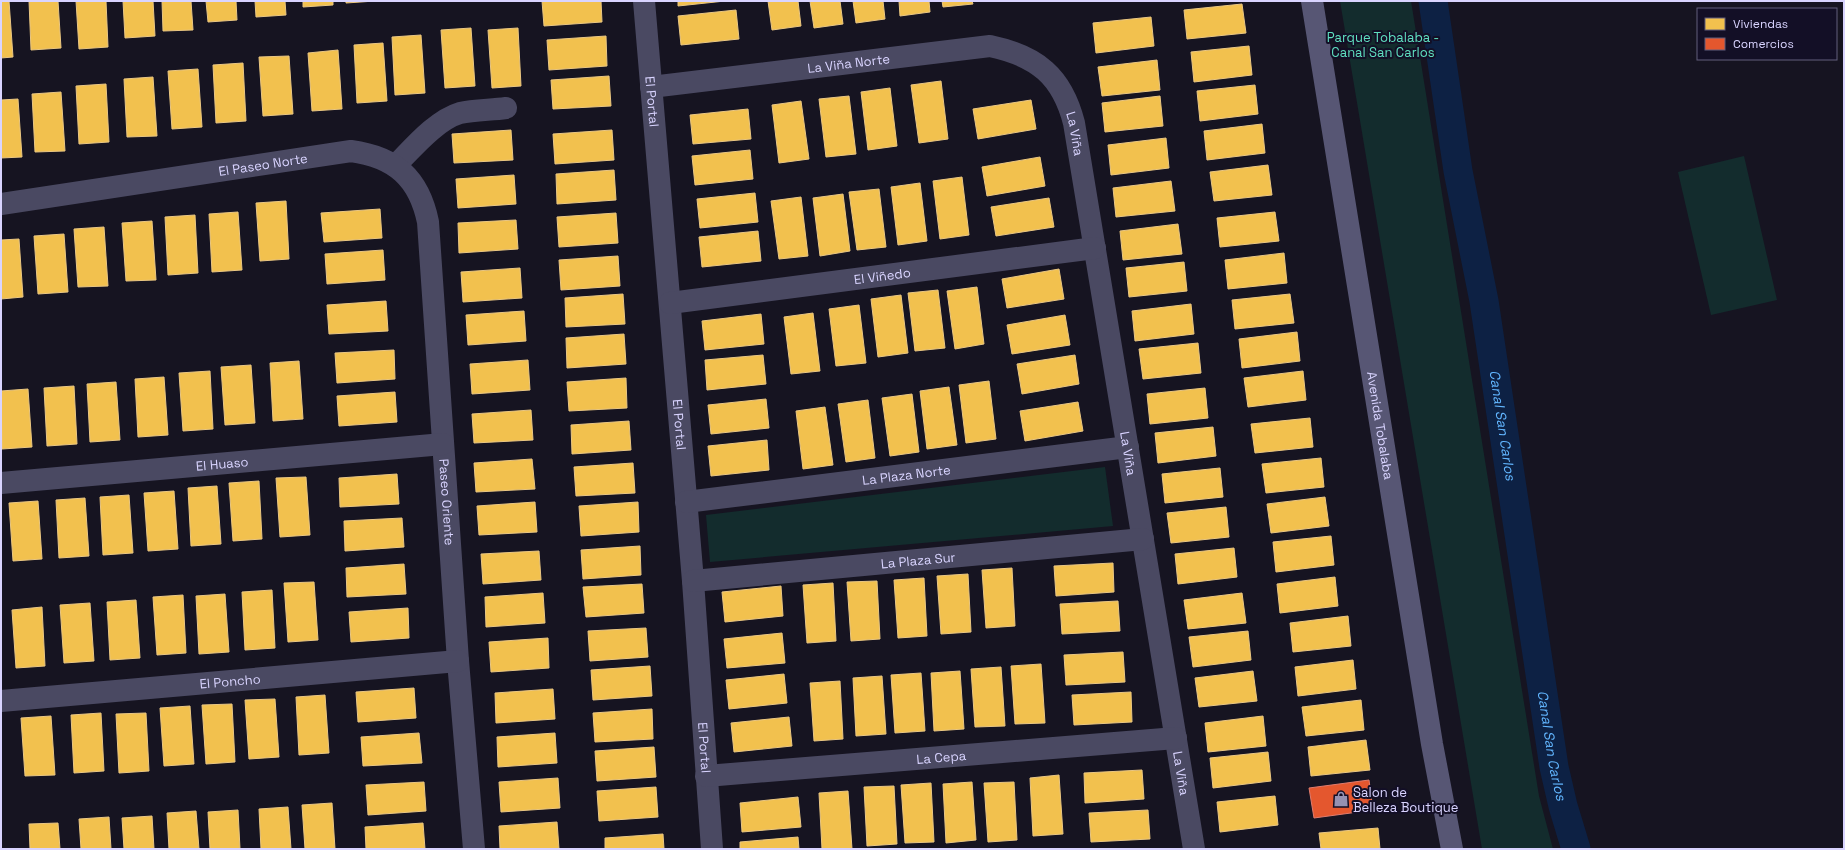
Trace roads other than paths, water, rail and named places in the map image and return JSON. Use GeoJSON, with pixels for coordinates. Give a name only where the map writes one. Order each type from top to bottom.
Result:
{"type":"FeatureCollection","features":[{"type":"Feature","properties":{"kind":"main road","name":"Avenida Tobalaba"},"geometry":{"type":"LineString","coordinates":[[1312,1],[1432,744],[1452,849]]}},
{"type":"Feature","properties":{"kind":"street","name":"El Portal"},"geometry":{"type":"LineString","coordinates":[[644,1],[650,87],[693,581],[712,849]]}},
{"type":"Feature","properties":{"kind":"street","name":"La Viña Norte"},"geometry":{"type":"LineString","coordinates":[[650,87],[990,46],[1026,56],[1041,67]]}},
{"type":"Feature","properties":{"kind":"street","name":"La Viña"},"geometry":{"type":"LineString","coordinates":[[1041,67],[1056,83],[1070,107],[1095,248],[1194,849]]}},
{"type":"Feature","properties":{"kind":"street"},"geometry":{"type":"LineString","coordinates":[[395,166],[438,125],[449,118],[470,112],[506,108]]}},
{"type":"Feature","properties":{"kind":"street","name":"El Paseo Norte"},"geometry":{"type":"LineString","coordinates":[[1,204],[351,152],[381,158],[395,166]]}},
{"type":"Feature","properties":{"kind":"street","name":"Paseo Oriente"},"geometry":{"type":"LineString","coordinates":[[395,166],[418,190],[428,222],[458,661],[474,849]]}},
{"type":"Feature","properties":{"kind":"street","name":"El Viñedo"},"geometry":{"type":"LineString","coordinates":[[670,303],[1095,248]]}},
{"type":"Feature","properties":{"kind":"street","name":"El Huaso"},"geometry":{"type":"LineString","coordinates":[[1,483],[443,444]]}},
{"type":"Feature","properties":{"kind":"street","name":"La Plaza Norte"},"geometry":{"type":"LineString","coordinates":[[686,502],[1128,447]]}},
{"type":"Feature","properties":{"kind":"street","name":"La Plaza Sur"},"geometry":{"type":"LineString","coordinates":[[693,581],[1143,539]]}},
{"type":"Feature","properties":{"kind":"street","name":"El Poncho"},"geometry":{"type":"LineString","coordinates":[[1,701],[458,661]]}},
{"type":"Feature","properties":{"kind":"street","name":"La Cepa"},"geometry":{"type":"LineString","coordinates":[[706,776],[1176,738]]}},
{"type":"Feature","properties":{"kind":"waterway","name":"Canal San Carlos"},"geometry":{"type":"LineString","coordinates":[[1433,1],[1458,171],[1484,301],[1554,767],[1563,806],[1576,849]]}},
{"type":"Feature","properties":{"kind":"place","name":"Salon de Belleza Boutique"},"geometry":{"type":"Point","coordinates":[1341,799]}},
{"type":"Feature","properties":{"kind":"park label","name":"Parque Tobalaba - Canal San Carlos"},"geometry":{"type":"Point","coordinates":[1383,44]}}]}
